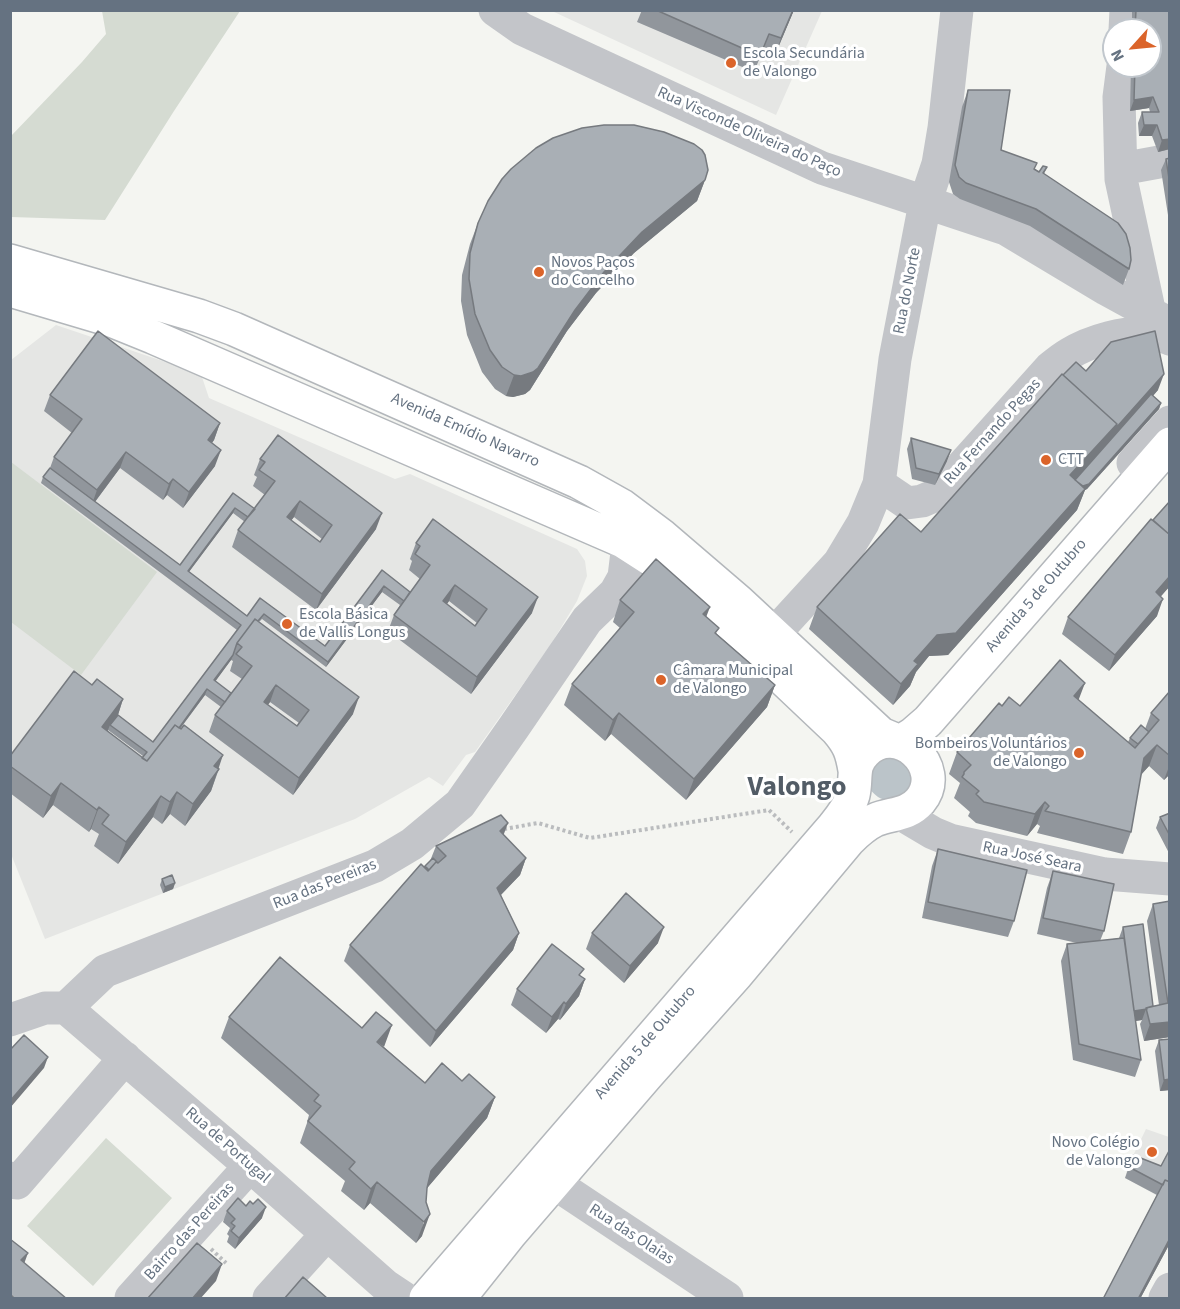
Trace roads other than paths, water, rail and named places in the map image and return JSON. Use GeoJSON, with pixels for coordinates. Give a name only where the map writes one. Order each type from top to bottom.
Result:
{"type":"FeatureCollection","features":[{"type":"Feature","properties":{"kind":"main road","name":"Avenida Emídio Navarro"},"geometry":{"type":"LineString","coordinates":[[10,261],[199,316],[234,329],[579,482],[622,506],[651,558],[687,588],[837,730],[853,754],[854,776]]}},
{"type":"Feature","properties":{"kind":"main road","name":"Avenida Emídio Navarro"},"geometry":{"type":"LineString","coordinates":[[10,290],[111,320],[586,525],[662,536],[731,595],[875,728],[882,734],[900,742]]}},
{"type":"Feature","properties":{"kind":"main road"},"geometry":{"type":"LineString","coordinates":[[267,387],[283,351]]}},
{"type":"Feature","properties":{"kind":"main road","name":"Avenida 5 de Outubro"},"geometry":{"type":"LineString","coordinates":[[442,1293],[510,1234],[545,1177],[834,826],[846,810],[853,795],[854,776],[859,759],[877,744],[888,741],[900,742],[928,721],[1170,444]]}},
{"type":"Feature","properties":{"kind":"main road","name":"Avenida 5 de Outubro"},"geometry":{"type":"LineString","coordinates":[[545,1177],[647,1075],[737,974],[849,840],[872,821],[913,808],[921,799],[928,776],[925,765],[927,751],[937,733],[1170,470]]}},
{"type":"Feature","properties":{"kind":"main road"},"geometry":{"type":"LineString","coordinates":[[900,742],[911,747],[920,755],[925,765]]}},
{"type":"Feature","properties":{"kind":"main road"},"geometry":{"type":"LineString","coordinates":[[854,776],[858,795],[866,805],[877,812],[895,815]]}},
{"type":"Feature","properties":{"kind":"street","name":"Rua Visconde Oliveira do Paço"},"geometry":{"type":"LineString","coordinates":[[495,10],[522,29],[822,168],[1006,230],[1160,319]]}},
{"type":"Feature","properties":{"kind":"street","name":"Rua do Norte"},"geometry":{"type":"LineString","coordinates":[[839,563],[864,523],[879,484],[895,359],[925,203],[938,164],[944,128],[957,10]]}},
{"type":"Feature","properties":{"kind":"street"},"geometry":{"type":"LineString","coordinates":[[1122,78],[1119,98],[1121,179],[1160,319]]}},
{"type":"Feature","properties":{"kind":"street"},"geometry":{"type":"LineString","coordinates":[[1121,169],[1170,160]]}},
{"type":"Feature","properties":{"kind":"street"},"geometry":{"type":"LineString","coordinates":[[1106,289],[1120,318],[1118,327],[1106,339]]}},
{"type":"Feature","properties":{"kind":"street"},"geometry":{"type":"LineString","coordinates":[[1106,339],[1140,333],[1170,339]]}},
{"type":"Feature","properties":{"kind":"street","name":"Rua Fernando Pegas"},"geometry":{"type":"LineString","coordinates":[[907,503],[922,501],[936,495],[1050,368],[1068,354],[1106,339]]}},
{"type":"Feature","properties":{"kind":"street"},"geometry":{"type":"LineString","coordinates":[[1084,542],[1081,523],[1170,422]]}},
{"type":"Feature","properties":{"kind":"street"},"geometry":{"type":"LineString","coordinates":[[879,484],[907,503]]}},
{"type":"Feature","properties":{"kind":"street","name":"Rua do Norte"},"geometry":{"type":"LineString","coordinates":[[774,634],[881,518],[907,503]]}},
{"type":"Feature","properties":{"kind":"street","name":"Rua das Pereiras"},"geometry":{"type":"LineString","coordinates":[[66,1008],[105,971],[375,866],[412,844],[460,804],[587,620],[615,593],[624,577],[635,533]]}},
{"type":"Feature","properties":{"kind":"street","name":"Rua José Seara"},"geometry":{"type":"LineString","coordinates":[[895,815],[950,840],[1106,874],[1170,879]]}},
{"type":"Feature","properties":{"kind":"street"},"geometry":{"type":"LineString","coordinates":[[10,1020],[45,1008],[66,1008]]}},
{"type":"Feature","properties":{"kind":"street","name":"Rua de Portugal"},"geometry":{"type":"LineString","coordinates":[[66,1008],[250,1166],[393,1294],[426,1288],[442,1293]]}},
{"type":"Feature","properties":{"kind":"street"},"geometry":{"type":"LineString","coordinates":[[10,1178],[17,1183],[125,1058]]}},
{"type":"Feature","properties":{"kind":"street","name":"Bairro das Pereiras"},"geometry":{"type":"LineString","coordinates":[[131,1299],[250,1166]]}},
{"type":"Feature","properties":{"kind":"street","name":"Rua das Olaias"},"geometry":{"type":"LineString","coordinates":[[545,1177],[727,1299]]}},
{"type":"Feature","properties":{"kind":"street"},"geometry":{"type":"LineString","coordinates":[[270,1299],[327,1234]]}},
{"type":"Feature","properties":{"kind":"street"},"geometry":{"type":"LineString","coordinates":[[1165,1299],[1170,1289]]}},
{"type":"Feature","properties":{"kind":"place","name":"Escola Secundária de Valongo"},"geometry":{"type":"Point","coordinates":[731,63]}},
{"type":"Feature","properties":{"kind":"place","name":"Novos Paços do Concelho"},"geometry":{"type":"Point","coordinates":[539,272]}},
{"type":"Feature","properties":{"kind":"place","name":"CTT"},"geometry":{"type":"Point","coordinates":[1046,460]}},
{"type":"Feature","properties":{"kind":"place","name":"Escola Básica de Vallis Longus"},"geometry":{"type":"Point","coordinates":[287,624]}},
{"type":"Feature","properties":{"kind":"place","name":"Câmara Municipal de Valongo"},"geometry":{"type":"Point","coordinates":[661,680]}},
{"type":"Feature","properties":{"kind":"place","name":"Bombeiros Voluntários de Valongo"},"geometry":{"type":"Point","coordinates":[1079,753]}},
{"type":"Feature","properties":{"kind":"place","name":"Novo Colégio de Valongo"},"geometry":{"type":"Point","coordinates":[1152,1152]}},
{"type":"Feature","properties":{"kind":"district","name":"Valongo"},"geometry":{"type":"Point","coordinates":[797,789]}}]}
